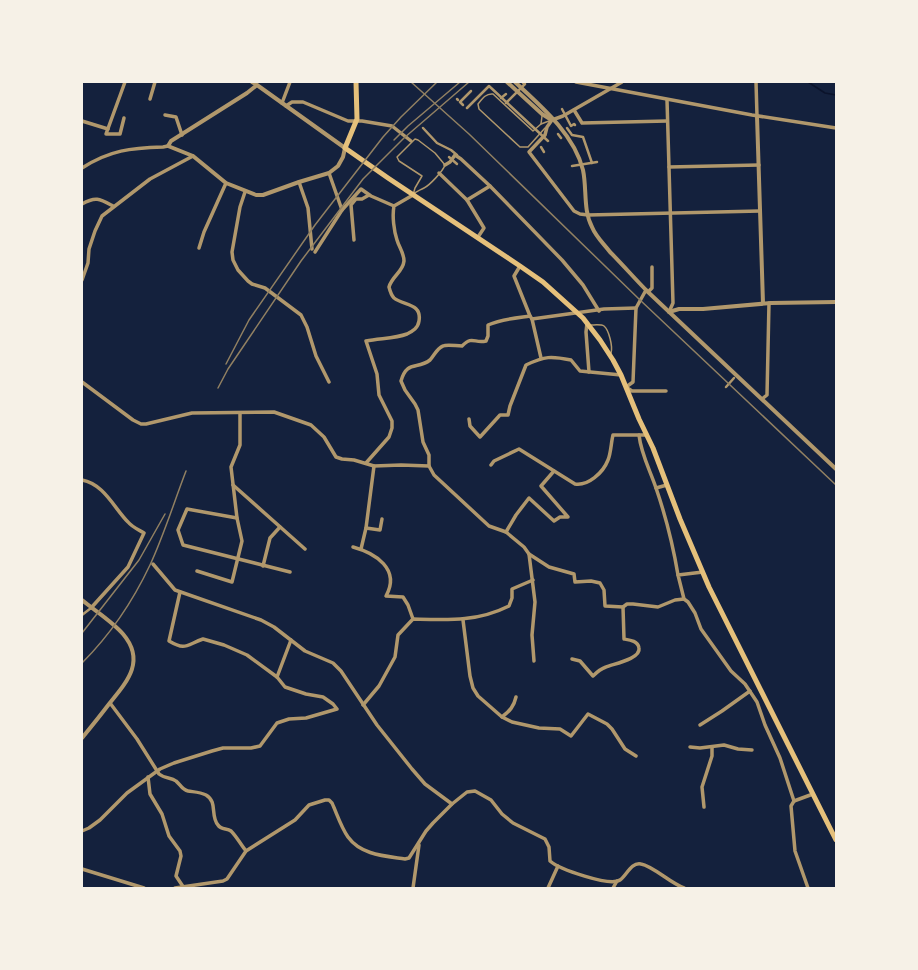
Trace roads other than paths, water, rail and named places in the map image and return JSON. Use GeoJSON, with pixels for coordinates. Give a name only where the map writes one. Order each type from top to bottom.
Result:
{"type":"FeatureCollection","features":[{"type":"Feature","properties":{"kind":"main road"},"geometry":{"type":"LineString","coordinates":[[356,82],[356,121],[345,148],[543,282],[588,324],[610,355],[647,435],[703,572],[726,622],[836,840]]}},
{"type":"Feature","properties":{"kind":"street"},"geometry":{"type":"LineString","coordinates":[[124,118],[120,134],[106,134],[125,82]]}},
{"type":"Feature","properties":{"kind":"street"},"geometry":{"type":"LineString","coordinates":[[150,99],[155,82]]}},
{"type":"Feature","properties":{"kind":"street"},"geometry":{"type":"LineString","coordinates":[[82,168],[117,151],[168,146],[193,156],[226,183],[245,192],[256,195],[264,195],[329,173],[338,166],[343,157],[345,148],[284,104],[258,83],[252,82]]}},
{"type":"Feature","properties":{"kind":"street"},"geometry":{"type":"LineString","coordinates":[[284,104],[290,82]]}},
{"type":"Feature","properties":{"kind":"street"},"geometry":{"type":"LineString","coordinates":[[508,82],[542,114],[552,120]]}},
{"type":"Feature","properties":{"kind":"street"},"geometry":{"type":"LineString","coordinates":[[515,82],[546,110],[552,120],[569,140],[580,161],[585,180],[588,215],[592,228],[600,240],[647,291],[836,469]]}},
{"type":"Feature","properties":{"kind":"street"},"geometry":{"type":"LineString","coordinates":[[576,82],[757,116],[836,128]]}},
{"type":"Feature","properties":{"kind":"street"},"geometry":{"type":"LineString","coordinates":[[622,82],[563,116],[552,120],[547,127],[545,135],[529,152],[574,211],[580,214],[588,215],[760,211]]}},
{"type":"Feature","properties":{"kind":"street"},"geometry":{"type":"LineString","coordinates":[[756,82],[763,303]]}},
{"type":"Feature","properties":{"kind":"street"},"geometry":{"type":"LineString","coordinates":[[168,146],[171,141],[247,93],[258,83]]}},
{"type":"Feature","properties":{"kind":"street"},"geometry":{"type":"LineString","coordinates":[[506,103],[525,84],[524,83]]}},
{"type":"Feature","properties":{"kind":"street"},"geometry":{"type":"LineString","coordinates":[[467,108],[489,86],[548,141]]}},
{"type":"Feature","properties":{"kind":"street"},"geometry":{"type":"LineString","coordinates":[[463,105],[460,102],[471,91]]}},
{"type":"Feature","properties":{"kind":"street"},"geometry":{"type":"LineString","coordinates":[[501,98],[506,94]]}},
{"type":"Feature","properties":{"kind":"street"},"geometry":{"type":"LineString","coordinates":[[667,100],[673,303],[669,312]]}},
{"type":"Feature","properties":{"kind":"street"},"geometry":{"type":"LineString","coordinates":[[284,104],[303,102],[348,121],[362,121],[392,126],[412,141]]}},
{"type":"Feature","properties":{"kind":"street"},"geometry":{"type":"LineString","coordinates":[[574,110],[582,122],[667,121]]}},
{"type":"Feature","properties":{"kind":"street"},"geometry":{"type":"LineString","coordinates":[[562,111],[571,126],[574,124]]}},
{"type":"Feature","properties":{"kind":"street"},"geometry":{"type":"LineString","coordinates":[[165,115],[176,117],[182,135]]}},
{"type":"Feature","properties":{"kind":"street"},"geometry":{"type":"LineString","coordinates":[[82,121],[108,129]]}},
{"type":"Feature","properties":{"kind":"street"},"geometry":{"type":"LineString","coordinates":[[423,128],[437,144],[451,150],[457,155],[453,160]]}},
{"type":"Feature","properties":{"kind":"street"},"geometry":{"type":"LineString","coordinates":[[568,128],[575,138]]}},
{"type":"Feature","properties":{"kind":"street"},"geometry":{"type":"LineString","coordinates":[[558,134],[561,138]]}},
{"type":"Feature","properties":{"kind":"street"},"geometry":{"type":"LineString","coordinates":[[572,135],[584,137],[592,163]]}},
{"type":"Feature","properties":{"kind":"street"},"geometry":{"type":"LineString","coordinates":[[541,147],[544,152]]}},
{"type":"Feature","properties":{"kind":"street"},"geometry":{"type":"LineString","coordinates":[[445,165],[450,162],[455,155],[457,155],[490,186],[562,260],[584,285],[599,311]]}},
{"type":"Feature","properties":{"kind":"street"},"geometry":{"type":"LineString","coordinates":[[82,280],[88,262],[89,249],[102,216],[150,178],[193,156]]}},
{"type":"Feature","properties":{"kind":"street"},"geometry":{"type":"LineString","coordinates":[[449,157],[457,164]]}},
{"type":"Feature","properties":{"kind":"street"},"geometry":{"type":"LineString","coordinates":[[572,166],[587,165],[597,162]]}},
{"type":"Feature","properties":{"kind":"street"},"geometry":{"type":"LineString","coordinates":[[669,167],[759,165]]}},
{"type":"Feature","properties":{"kind":"street"},"geometry":{"type":"LineString","coordinates":[[329,173],[342,210]]}},
{"type":"Feature","properties":{"kind":"street"},"geometry":{"type":"LineString","coordinates":[[439,173],[467,200],[484,228],[478,237]]}},
{"type":"Feature","properties":{"kind":"street"},"geometry":{"type":"LineString","coordinates":[[299,182],[308,208],[313,251],[342,210],[361,189],[369,195],[394,206]]}},
{"type":"Feature","properties":{"kind":"street"},"geometry":{"type":"LineString","coordinates":[[199,248],[204,232],[226,183]]}},
{"type":"Feature","properties":{"kind":"street"},"geometry":{"type":"LineString","coordinates":[[467,200],[490,186]]}},
{"type":"Feature","properties":{"kind":"street"},"geometry":{"type":"LineString","coordinates":[[245,192],[240,207],[232,252],[233,260],[238,270],[248,281],[252,284],[265,288],[301,315],[307,327],[316,356],[329,382]]}},
{"type":"Feature","properties":{"kind":"street"},"geometry":{"type":"LineString","coordinates":[[354,240],[351,206],[356,199],[362,199],[369,195]]}},
{"type":"Feature","properties":{"kind":"street"},"geometry":{"type":"LineString","coordinates":[[394,206],[413,195]]}},
{"type":"Feature","properties":{"kind":"street"},"geometry":{"type":"LineString","coordinates":[[82,204],[94,199],[100,199],[113,206]]}},
{"type":"Feature","properties":{"kind":"street"},"geometry":{"type":"LineString","coordinates":[[366,463],[389,437],[392,428],[392,421],[378,395],[377,374],[366,341],[405,335],[414,331],[418,326],[420,318],[416,309],[397,300],[390,292],[389,287],[391,282],[403,266],[404,259],[395,233],[394,206]]}},
{"type":"Feature","properties":{"kind":"street"},"geometry":{"type":"LineString","coordinates":[[520,266],[514,276],[531,317],[541,358]]}},
{"type":"Feature","properties":{"kind":"street"},"geometry":{"type":"LineString","coordinates":[[652,267],[652,288],[647,291],[636,308],[633,382],[626,388],[632,391],[666,391]]}},
{"type":"Feature","properties":{"kind":"street"},"geometry":{"type":"LineString","coordinates":[[669,312],[679,309],[703,309],[763,303],[836,302]]}},
{"type":"Feature","properties":{"kind":"street"},"geometry":{"type":"LineString","coordinates":[[762,399],[767,395],[769,303]]}},
{"type":"Feature","properties":{"kind":"street"},"geometry":{"type":"LineString","coordinates":[[636,308],[510,318],[488,325],[488,336],[486,341],[481,342],[470,340],[462,346],[444,345],[428,361],[413,366],[405,371],[401,381],[418,410],[423,442],[429,455],[430,466],[434,475],[489,526],[506,532],[524,547],[529,554],[550,567],[574,574],[575,582],[591,581],[600,583],[604,590],[605,606],[623,606],[633,604],[658,607],[675,600],[684,599]]}},
{"type":"Feature","properties":{"kind":"street"},"geometry":{"type":"LineString","coordinates":[[588,324],[586,332],[589,372]]}},
{"type":"Feature","properties":{"kind":"street"},"geometry":{"type":"LineString","coordinates":[[469,419],[470,426],[480,437],[500,415],[508,415],[526,365],[541,358],[558,357],[571,360],[580,371],[621,376]]}},
{"type":"Feature","properties":{"kind":"street"},"geometry":{"type":"LineString","coordinates":[[726,387],[734,378]]}},
{"type":"Feature","properties":{"kind":"street"},"geometry":{"type":"LineString","coordinates":[[82,382],[133,420],[141,424],[153,423],[192,413],[274,412],[312,425],[324,437],[336,457],[354,460],[374,466],[430,466]]}},
{"type":"Feature","properties":{"kind":"street"},"geometry":{"type":"LineString","coordinates":[[197,570],[232,582],[242,541],[237,518],[231,467],[240,445],[240,412]]}},
{"type":"Feature","properties":{"kind":"street"},"geometry":{"type":"LineString","coordinates":[[639,435],[642,451],[656,488],[673,543],[678,575],[684,599],[688,602],[695,613],[701,629],[719,656],[750,691],[759,708],[780,758],[794,800],[791,806],[795,851],[808,888]]}},
{"type":"Feature","properties":{"kind":"street"},"geometry":{"type":"LineString","coordinates":[[491,465],[494,461],[519,449],[575,484],[581,485],[586,484],[605,466],[608,460],[613,436],[647,435]]}},
{"type":"Feature","properties":{"kind":"street"},"geometry":{"type":"LineString","coordinates":[[361,549],[366,528],[374,466]]}},
{"type":"Feature","properties":{"kind":"street"},"geometry":{"type":"LineString","coordinates":[[506,532],[516,514],[529,498],[554,521],[560,517],[568,517],[541,486],[554,471]]}},
{"type":"Feature","properties":{"kind":"street"},"geometry":{"type":"LineString","coordinates":[[82,480],[88,481],[109,498],[128,523],[144,533],[128,567],[91,608],[82,615]]}},
{"type":"Feature","properties":{"kind":"street"},"geometry":{"type":"LineString","coordinates":[[233,485],[305,549]]}},
{"type":"Feature","properties":{"kind":"street"},"geometry":{"type":"LineString","coordinates":[[656,488],[667,485]]}},
{"type":"Feature","properties":{"kind":"street"},"geometry":{"type":"LineString","coordinates":[[237,518],[187,509],[178,530],[183,545],[290,572]]}},
{"type":"Feature","properties":{"kind":"street"},"geometry":{"type":"LineString","coordinates":[[366,528],[380,530],[382,519]]}},
{"type":"Feature","properties":{"kind":"street"},"geometry":{"type":"LineString","coordinates":[[262,566],[270,538],[280,527]]}},
{"type":"Feature","properties":{"kind":"street"},"geometry":{"type":"LineString","coordinates":[[138,546],[142,550]]}},
{"type":"Feature","properties":{"kind":"street"},"geometry":{"type":"LineString","coordinates":[[352,547],[361,549],[376,556],[388,570],[390,589],[386,596],[403,597],[408,605],[413,619]]}},
{"type":"Feature","properties":{"kind":"street"},"geometry":{"type":"LineString","coordinates":[[529,554],[535,602],[532,635],[534,661]]}},
{"type":"Feature","properties":{"kind":"street"},"geometry":{"type":"LineString","coordinates":[[153,564],[175,590],[261,620],[274,627],[305,651],[337,666],[377,725],[424,784],[452,804]]}},
{"type":"Feature","properties":{"kind":"street"},"geometry":{"type":"LineString","coordinates":[[678,575],[703,572]]}},
{"type":"Feature","properties":{"kind":"street"},"geometry":{"type":"LineString","coordinates":[[363,705],[379,686],[395,656],[398,635],[413,619],[463,620],[496,613],[509,606],[512,598],[512,588],[533,580]]}},
{"type":"Feature","properties":{"kind":"street"},"geometry":{"type":"LineString","coordinates":[[82,831],[100,820],[127,793],[157,770],[174,763],[223,748],[252,748],[260,746],[277,724],[289,719],[306,718],[337,709],[323,697],[306,694],[285,687],[277,677],[247,655],[209,640],[203,639],[185,647],[179,647],[169,641],[180,592]]}},
{"type":"Feature","properties":{"kind":"street"},"geometry":{"type":"LineString","coordinates":[[82,600],[118,629],[130,645],[133,656],[132,671],[129,679],[82,738]]}},
{"type":"Feature","properties":{"kind":"street"},"geometry":{"type":"LineString","coordinates":[[572,659],[580,661],[593,676],[604,668],[626,661],[637,655],[640,651],[637,643],[624,639],[623,606]]}},
{"type":"Feature","properties":{"kind":"street"},"geometry":{"type":"LineString","coordinates":[[463,620],[468,667],[473,688],[478,696],[502,717],[512,722],[539,728],[560,729],[571,736],[588,714],[607,724],[625,749],[636,756]]}},
{"type":"Feature","properties":{"kind":"street"},"geometry":{"type":"LineString","coordinates":[[277,677],[291,640]]}},
{"type":"Feature","properties":{"kind":"street"},"geometry":{"type":"LineString","coordinates":[[700,725],[750,691]]}},
{"type":"Feature","properties":{"kind":"street"},"geometry":{"type":"LineString","coordinates":[[502,717],[510,711],[516,697]]}},
{"type":"Feature","properties":{"kind":"street"},"geometry":{"type":"LineString","coordinates":[[110,703],[137,739],[162,777],[176,781],[183,789],[187,791],[201,793],[210,799],[213,804],[217,825],[232,832],[246,851]]}},
{"type":"Feature","properties":{"kind":"street"},"geometry":{"type":"LineString","coordinates":[[759,708],[767,704]]}},
{"type":"Feature","properties":{"kind":"street"},"geometry":{"type":"LineString","coordinates":[[690,747],[712,747],[724,744],[738,749],[752,750]]}},
{"type":"Feature","properties":{"kind":"street"},"geometry":{"type":"LineString","coordinates":[[704,807],[702,787],[712,756],[712,747]]}},
{"type":"Feature","properties":{"kind":"street"},"geometry":{"type":"LineString","coordinates":[[148,777],[150,794],[162,814],[169,836],[180,850],[181,856],[176,876],[184,888]]}},
{"type":"Feature","properties":{"kind":"street"},"geometry":{"type":"LineString","coordinates":[[175,888],[184,888],[227,879],[246,851],[295,820],[309,805],[325,800],[329,800],[332,803],[349,838],[355,844],[374,854],[405,859],[411,856],[426,831],[452,804],[468,792],[475,791],[491,800],[502,814],[513,823],[545,839],[549,847],[550,861],[558,866],[585,876],[602,880],[617,881],[621,880],[632,866],[640,864],[684,888]]}},
{"type":"Feature","properties":{"kind":"street"},"geometry":{"type":"LineString","coordinates":[[794,800],[813,794]]}},
{"type":"Feature","properties":{"kind":"street"},"geometry":{"type":"LineString","coordinates":[[413,888],[419,844]]}},
{"type":"Feature","properties":{"kind":"street"},"geometry":{"type":"LineString","coordinates":[[548,888],[558,866]]}},
{"type":"Feature","properties":{"kind":"street"},"geometry":{"type":"LineString","coordinates":[[82,869],[144,888]]}},
{"type":"Feature","properties":{"kind":"street"},"geometry":{"type":"LineString","coordinates":[[613,888],[617,881]]}},
{"type":"Feature","properties":{"kind":"lane"},"geometry":{"type":"LineString","coordinates":[[547,127],[528,147],[520,146],[479,109],[478,104],[486,95],[489,93],[492,94],[533,131],[541,124],[552,120]]}},
{"type":"Feature","properties":{"kind":"lane"},"geometry":{"type":"LineString","coordinates":[[541,124],[542,114]]}},
{"type":"Feature","properties":{"kind":"lane"},"geometry":{"type":"LineString","coordinates":[[415,139],[435,153],[445,165],[444,168],[424,188],[418,190],[413,195],[422,176],[399,161],[397,158],[415,139]]}},
{"type":"Feature","properties":{"kind":"lane"},"geometry":{"type":"LineString","coordinates":[[588,324],[602,325],[605,328],[612,345],[610,355]]}},
{"type":"Feature","properties":{"kind":"waterway"},"geometry":{"type":"LineString","coordinates":[[808,82],[825,93],[836,95]]}},
{"type":"Feature","properties":{"kind":"railway"},"geometry":{"type":"LineString","coordinates":[[411,82],[469,134],[640,300],[836,485]]}},
{"type":"Feature","properties":{"kind":"railway"},"geometry":{"type":"LineString","coordinates":[[226,364],[249,320],[315,225],[383,137],[437,82]]}},
{"type":"Feature","properties":{"kind":"railway"},"geometry":{"type":"LineString","coordinates":[[394,140],[408,126],[460,82]]}},
{"type":"Feature","properties":{"kind":"railway"},"geometry":{"type":"LineString","coordinates":[[218,388],[228,369],[301,261],[363,179],[404,138],[469,82]]}},
{"type":"Feature","properties":{"kind":"railway"},"geometry":{"type":"LineString","coordinates":[[82,663],[102,641],[136,592],[160,542],[186,471]]}},
{"type":"Feature","properties":{"kind":"railway"},"geometry":{"type":"LineString","coordinates":[[82,633],[139,560],[165,514]]}}]}
